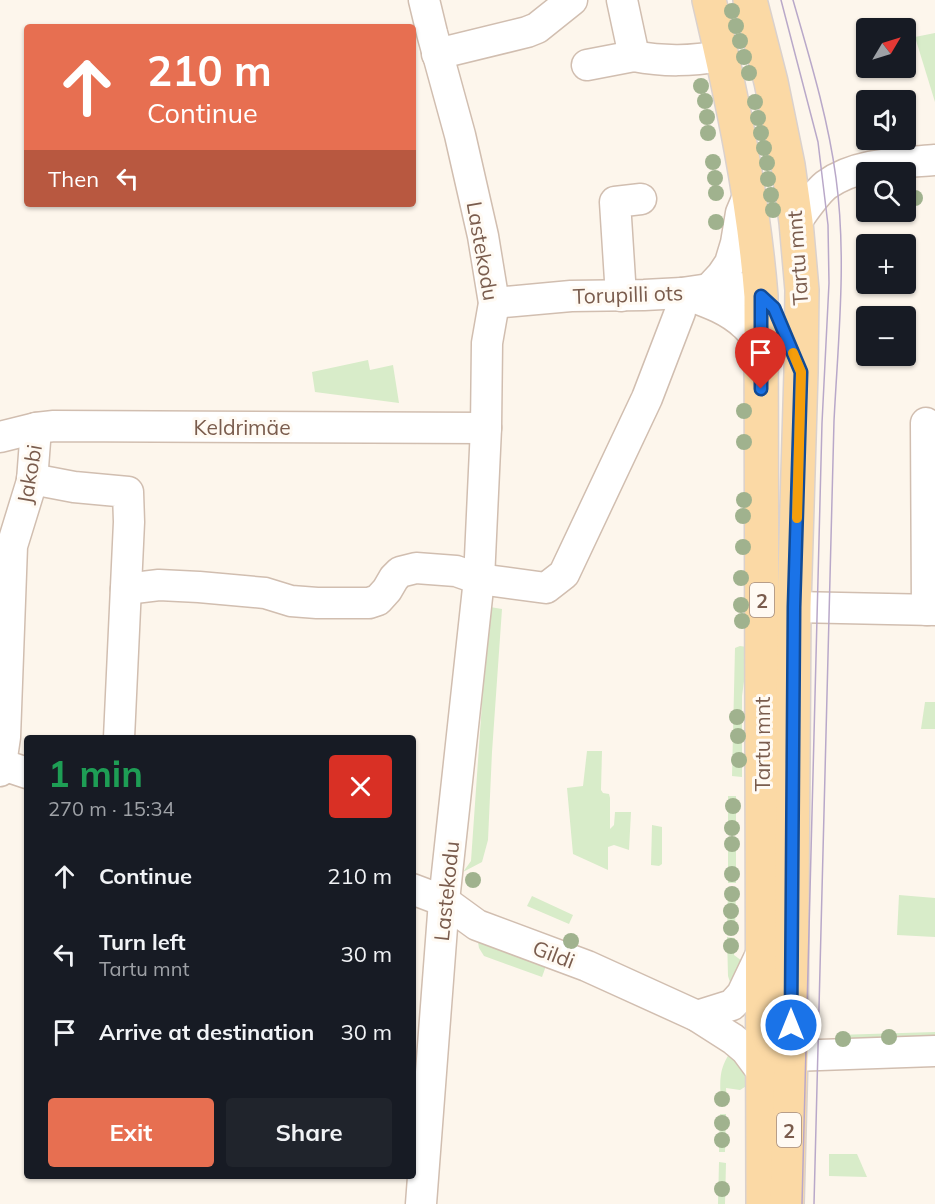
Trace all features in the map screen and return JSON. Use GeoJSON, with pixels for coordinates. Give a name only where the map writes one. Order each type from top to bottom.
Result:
{"type":"FeatureCollection","features":[{"type":"Feature","properties":{"kind":"main road","name":"Tartu mnt"},"geometry":{"type":"LineString","coordinates":[[709,0],[750,194],[761,296],[763,1204]]}},
{"type":"Feature","properties":{"kind":"main road","name":"Tartu mnt"},"geometry":{"type":"LineString","coordinates":[[750,0],[771,81],[786,154],[796,222],[802,290],[794,607],[791,1056],[787,1204]]}},
{"type":"Feature","properties":{"kind":"main road"},"geometry":{"type":"LineString","coordinates":[[761,296],[774,308],[801,372]]}},
{"type":"Feature","properties":{"kind":"street","name":"Lastekodu"},"geometry":{"type":"LineString","coordinates":[[421,1204],[444,901],[479,579],[486,428],[487,343],[494,303],[490,271],[460,135],[424,0]]}},
{"type":"Feature","properties":{"kind":"street"},"geometry":{"type":"LineString","coordinates":[[437,54],[527,33],[537,28],[572,0]]}},
{"type":"Feature","properties":{"kind":"street"},"geometry":{"type":"LineString","coordinates":[[622,0],[634,56]]}},
{"type":"Feature","properties":{"kind":"street"},"geometry":{"type":"LineString","coordinates":[[587,65],[634,56],[691,61],[722,56]]}},
{"type":"Feature","properties":{"kind":"street"},"geometry":{"type":"LineString","coordinates":[[796,222],[824,187],[836,179],[870,166],[935,160]]}},
{"type":"Feature","properties":{"kind":"street"},"geometry":{"type":"LineString","coordinates":[[126,589],[159,585],[199,587],[265,593],[291,601],[369,603],[378,600],[400,572],[416,568],[456,571],[479,579],[546,588],[564,574],[647,398],[680,312],[696,291],[722,275],[730,263],[741,213],[750,194]]}},
{"type":"Feature","properties":{"kind":"street"},"geometry":{"type":"LineString","coordinates":[[621,296],[615,202],[641,199]]}},
{"type":"Feature","properties":{"kind":"street","name":"Torupilli ots"},"geometry":{"type":"LineString","coordinates":[[494,303],[571,285],[621,296],[740,288],[761,296]]}},
{"type":"Feature","properties":{"kind":"street"},"geometry":{"type":"LineString","coordinates":[[696,291],[734,315],[747,326],[761,344]]}},
{"type":"Feature","properties":{"kind":"street"},"geometry":{"type":"LineString","coordinates":[[794,607],[931,610],[926,423]]}},
{"type":"Feature","properties":{"kind":"street","name":"Keldrimäe"},"geometry":{"type":"LineString","coordinates":[[0,437],[54,426],[486,428]]}},
{"type":"Feature","properties":{"kind":"street","name":"Jakobi"},"geometry":{"type":"LineString","coordinates":[[7,768],[5,737],[12,546],[32,479],[36,428]]}},
{"type":"Feature","properties":{"kind":"street"},"geometry":{"type":"LineString","coordinates":[[32,479],[74,487],[128,492],[129,522],[119,735]]}},
{"type":"Feature","properties":{"kind":"street","name":"Gildi"},"geometry":{"type":"LineString","coordinates":[[416,890],[444,901],[477,925],[587,966],[697,1016],[746,1050],[763,1073]]}},
{"type":"Feature","properties":{"kind":"street"},"geometry":{"type":"LineString","coordinates":[[697,1016],[732,1005],[742,994],[762,952]]}},
{"type":"Feature","properties":{"kind":"street"},"geometry":{"type":"LineString","coordinates":[[763,1073],[776,1062],[791,1056],[935,1051]]}},
{"type":"Feature","properties":{"kind":"green space"},"geometry":{"type":"Polygon","coordinates":[[[935,33],[935,102],[916,40],[916,37],[935,33]]]}},
{"type":"Feature","properties":{"kind":"green space"},"geometry":{"type":"Polygon","coordinates":[[[368,360],[370,370],[393,365],[399,403],[315,392],[312,372],[368,360]]]}},
{"type":"Feature","properties":{"kind":"green space"},"geometry":{"type":"Polygon","coordinates":[[[490,607],[502,609],[488,840],[482,862],[463,872],[471,861],[490,607]]]}},
{"type":"Feature","properties":{"kind":"green space"},"geometry":{"type":"Polygon","coordinates":[[[747,647],[748,652],[742,696],[742,777],[732,776],[735,648],[747,647]]]}},
{"type":"Feature","properties":{"kind":"green space"},"geometry":{"type":"Polygon","coordinates":[[[925,702],[935,702],[935,729],[921,729],[925,702]]]}},
{"type":"Feature","properties":{"kind":"green space"},"geometry":{"type":"Polygon","coordinates":[[[587,751],[602,751],[601,790],[609,794],[610,798],[610,829],[614,825],[615,812],[631,812],[629,850],[614,845],[608,847],[608,870],[573,854],[567,788],[583,786],[587,751]]]}},
{"type":"Feature","properties":{"kind":"green space"},"geometry":{"type":"Polygon","coordinates":[[[728,796],[736,796],[736,833],[728,833],[728,796]]]}},
{"type":"Feature","properties":{"kind":"green space"},"geometry":{"type":"Polygon","coordinates":[[[652,825],[662,827],[662,864],[659,866],[651,865],[652,825]]]}},
{"type":"Feature","properties":{"kind":"green space"},"geometry":{"type":"Polygon","coordinates":[[[728,839],[736,839],[736,883],[728,883],[728,839]]]}},
{"type":"Feature","properties":{"kind":"green space"},"geometry":{"type":"Polygon","coordinates":[[[728,889],[736,890],[735,932],[727,932],[728,889]]]}},
{"type":"Feature","properties":{"kind":"green space"},"geometry":{"type":"Polygon","coordinates":[[[899,895],[935,898],[935,937],[897,935],[899,895]]]}},
{"type":"Feature","properties":{"kind":"green space"},"geometry":{"type":"Polygon","coordinates":[[[532,896],[573,915],[569,924],[527,906],[532,896]]]}},
{"type":"Feature","properties":{"kind":"green space"},"geometry":{"type":"Polygon","coordinates":[[[727,937],[735,938],[734,955],[742,961],[731,985],[728,976],[727,937]]]}},
{"type":"Feature","properties":{"kind":"green space"},"geometry":{"type":"Polygon","coordinates":[[[478,942],[502,945],[547,963],[542,977],[484,956],[478,942]]]}},
{"type":"Feature","properties":{"kind":"green space"},"geometry":{"type":"Polygon","coordinates":[[[935,1032],[935,1040],[840,1041],[836,1035],[935,1032]]]}},
{"type":"Feature","properties":{"kind":"green space"},"geometry":{"type":"Polygon","coordinates":[[[732,1050],[745,1065],[748,1085],[740,1090],[726,1088],[727,1104],[721,1103],[721,1075],[724,1063],[732,1050]]]}},
{"type":"Feature","properties":{"kind":"green space"},"geometry":{"type":"Polygon","coordinates":[[[720,1114],[726,1114],[725,1152],[719,1152],[720,1114]]]}},
{"type":"Feature","properties":{"kind":"green space"},"geometry":{"type":"Polygon","coordinates":[[[829,1154],[857,1154],[867,1177],[829,1176],[829,1154]]]}},
{"type":"Feature","properties":{"kind":"green space"},"geometry":{"type":"Polygon","coordinates":[[[719,1162],[726,1163],[725,1204],[718,1204],[719,1162]]]}},
{"type":"Feature","properties":{"kind":"tram line"},"geometry":{"type":"LineString","coordinates":[[781,0],[818,142],[828,225],[829,283],[822,423],[802,1204]]}},
{"type":"Feature","properties":{"kind":"tram line"},"geometry":{"type":"LineString","coordinates":[[793,0],[828,133],[836,178],[841,239],[841,300],[834,421],[814,1204]]}},
{"type":"Feature","properties":{"kind":"slow traffic"},"geometry":{"type":"LineString","coordinates":[[793,353],[801,372],[797,518]]}},
{"type":"Feature","properties":{"kind":"route"},"geometry":{"type":"LineString","coordinates":[[761,389],[761,296],[774,308],[801,372],[794,607],[791,1025]]}}]}
